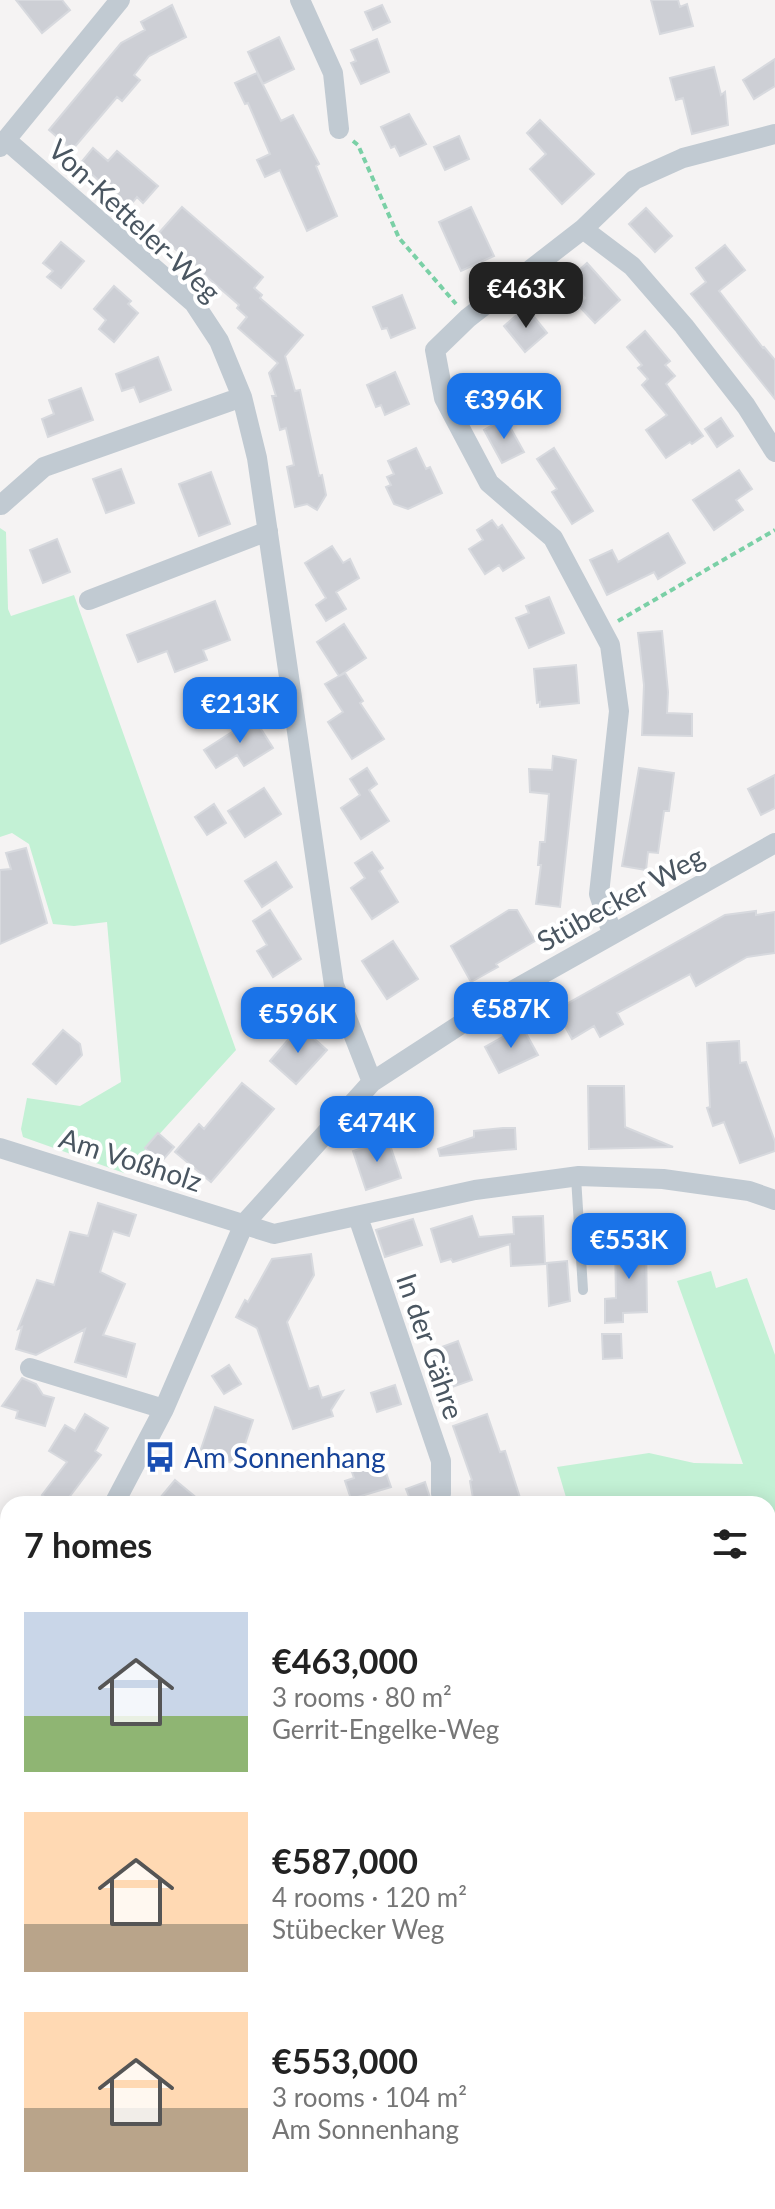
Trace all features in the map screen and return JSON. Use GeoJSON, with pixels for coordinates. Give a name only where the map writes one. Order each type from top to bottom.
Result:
{"type":"FeatureCollection","features":[{"type":"Feature","properties":{"kind":"street"},"geometry":{"type":"LineString","coordinates":[[3,143],[120,0]]}},
{"type":"Feature","properties":{"kind":"street"},"geometry":{"type":"LineString","coordinates":[[300,0],[333,73],[339,129]]}},
{"type":"Feature","properties":{"kind":"street"},"geometry":{"type":"LineString","coordinates":[[612,933],[599,894],[619,711],[610,645],[553,538],[489,483],[444,398],[435,350],[468,318],[583,229],[634,180],[683,158],[775,134]]}},
{"type":"Feature","properties":{"kind":"street","name":"Von-Ketteler-Weg"},"geometry":{"type":"LineString","coordinates":[[3,143],[194,303],[219,341],[242,397],[257,458],[334,985],[372,1082]]}},
{"type":"Feature","properties":{"kind":"street"},"geometry":{"type":"LineString","coordinates":[[583,229],[632,266],[684,326],[746,406],[775,452]]}},
{"type":"Feature","properties":{"kind":"street"},"geometry":{"type":"LineString","coordinates":[[1,505],[44,467],[242,397]]}},
{"type":"Feature","properties":{"kind":"street"},"geometry":{"type":"LineString","coordinates":[[89,600],[268,531]]}},
{"type":"Feature","properties":{"kind":"street","name":"Stübecker Weg"},"geometry":{"type":"LineString","coordinates":[[118,1496],[164,1409],[244,1224],[372,1082],[512,991],[775,843]]}},
{"type":"Feature","properties":{"kind":"street","name":"Am Voßholz"},"geometry":{"type":"LineString","coordinates":[[0,1148],[244,1224]]}},
{"type":"Feature","properties":{"kind":"street"},"geometry":{"type":"LineString","coordinates":[[244,1224],[274,1234],[475,1190],[576,1177],[663,1179],[749,1191],[775,1200]]}},
{"type":"Feature","properties":{"kind":"street","name":"In der Gähre"},"geometry":{"type":"LineString","coordinates":[[358,1217],[441,1461],[441,1494]]}},
{"type":"Feature","properties":{"kind":"street"},"geometry":{"type":"LineString","coordinates":[[30,1368],[164,1409]]}},
{"type":"Feature","properties":{"kind":"lane"},"geometry":{"type":"LineString","coordinates":[[576,1177],[583,1290]]}},
{"type":"Feature","properties":{"kind":"path"},"geometry":{"type":"LineString","coordinates":[[339,129],[358,145],[399,238],[468,318]]}},
{"type":"Feature","properties":{"kind":"path"},"geometry":{"type":"LineString","coordinates":[[602,630],[775,530]]}},
{"type":"Feature","properties":{"kind":"green space"},"geometry":{"type":"Polygon","coordinates":[[[0,528],[6,532],[8,609],[11,616],[74,595],[236,1050],[124,1173],[23,1137],[21,1129],[27,1098],[80,1106],[121,1082],[107,922],[74,926],[53,924],[29,844],[12,833],[0,837],[0,528]]]}},
{"type":"Feature","properties":{"kind":"green space"},"geometry":{"type":"Polygon","coordinates":[[[711,1271],[716,1288],[747,1278],[775,1355],[775,1496],[566,1496],[557,1467],[649,1453],[694,1463],[743,1464],[677,1281],[711,1271]]]}},
{"type":"Feature","properties":{"kind":"building"},"geometry":{"type":"Polygon","coordinates":[[[16,0],[62,0],[70,10],[42,33],[16,0]]]}},
{"type":"Feature","properties":{"kind":"building"},"geometry":{"type":"Polygon","coordinates":[[[651,0],[678,0],[680,7],[687,4],[693,26],[660,34],[651,0]]]}},
{"type":"Feature","properties":{"kind":"building"},"geometry":{"type":"Polygon","coordinates":[[[172,5],[186,37],[149,56],[134,75],[140,80],[122,101],[117,97],[72,150],[49,130],[121,43],[145,30],[141,22],[172,5]]]}},
{"type":"Feature","properties":{"kind":"building"},"geometry":{"type":"Polygon","coordinates":[[[382,5],[390,22],[373,30],[365,12],[382,5]]]}},
{"type":"Feature","properties":{"kind":"building"},"geometry":{"type":"Polygon","coordinates":[[[279,37],[294,69],[263,84],[248,52],[279,37]]]}},
{"type":"Feature","properties":{"kind":"building"},"geometry":{"type":"Polygon","coordinates":[[[377,39],[389,72],[361,84],[351,63],[356,61],[351,50],[377,39]]]}},
{"type":"Feature","properties":{"kind":"building"},"geometry":{"type":"Polygon","coordinates":[[[775,59],[775,86],[754,99],[743,80],[775,59]]]}},
{"type":"Feature","properties":{"kind":"building"},"geometry":{"type":"Polygon","coordinates":[[[714,67],[721,95],[725,92],[728,125],[692,134],[683,98],[676,100],[670,78],[714,67]]]}},
{"type":"Feature","properties":{"kind":"building"},"geometry":{"type":"Polygon","coordinates":[[[257,73],[281,121],[293,115],[319,164],[316,166],[337,216],[307,231],[280,170],[265,177],[257,160],[270,154],[248,103],[245,104],[235,83],[257,73]]]}},
{"type":"Feature","properties":{"kind":"building"},"geometry":{"type":"Polygon","coordinates":[[[409,114],[426,144],[400,156],[395,146],[391,148],[381,127],[409,114]]]}},
{"type":"Feature","properties":{"kind":"building"},"geometry":{"type":"Polygon","coordinates":[[[540,120],[594,174],[562,204],[530,169],[546,154],[527,133],[540,120]]]}},
{"type":"Feature","properties":{"kind":"building"},"geometry":{"type":"Polygon","coordinates":[[[459,136],[469,159],[445,170],[434,147],[459,136]]]}},
{"type":"Feature","properties":{"kind":"building"},"geometry":{"type":"Polygon","coordinates":[[[93,148],[108,161],[117,151],[158,186],[143,203],[137,197],[129,207],[80,164],[93,148]]]}},
{"type":"Feature","properties":{"kind":"building"},"geometry":{"type":"Polygon","coordinates":[[[182,207],[263,277],[254,288],[262,295],[260,298],[303,335],[285,356],[295,391],[300,390],[319,476],[322,475],[326,495],[317,510],[307,504],[295,507],[287,467],[294,465],[286,428],[280,430],[272,396],[276,396],[269,373],[278,363],[238,328],[247,317],[237,308],[239,305],[158,234],[182,207]]]}},
{"type":"Feature","properties":{"kind":"building"},"geometry":{"type":"Polygon","coordinates":[[[471,207],[494,256],[461,271],[439,222],[471,207]]]}},
{"type":"Feature","properties":{"kind":"building"},"geometry":{"type":"Polygon","coordinates":[[[646,208],[672,236],[655,252],[629,224],[646,208]]]}},
{"type":"Feature","properties":{"kind":"building"},"geometry":{"type":"Polygon","coordinates":[[[61,242],[84,261],[61,288],[47,277],[53,271],[43,263],[61,242]]]}},
{"type":"Feature","properties":{"kind":"building"},"geometry":{"type":"Polygon","coordinates":[[[725,245],[745,270],[719,291],[775,360],[775,399],[691,294],[706,282],[696,268],[725,245]]]}},
{"type":"Feature","properties":{"kind":"building"},"geometry":{"type":"Polygon","coordinates":[[[587,263],[620,300],[595,323],[578,305],[585,298],[569,279],[587,263]]]}},
{"type":"Feature","properties":{"kind":"building"},"geometry":{"type":"Polygon","coordinates":[[[114,286],[131,301],[128,304],[138,313],[114,342],[99,329],[106,320],[94,309],[114,286]]]}},
{"type":"Feature","properties":{"kind":"building"},"geometry":{"type":"Polygon","coordinates":[[[402,295],[415,328],[391,338],[387,328],[382,329],[373,307],[402,295]]]}},
{"type":"Feature","properties":{"kind":"building"},"geometry":{"type":"Polygon","coordinates":[[[526,307],[547,333],[525,352],[504,326],[526,307]]]}},
{"type":"Feature","properties":{"kind":"building"},"geometry":{"type":"Polygon","coordinates":[[[645,331],[670,361],[665,365],[675,376],[666,384],[703,436],[666,458],[646,430],[667,415],[642,385],[648,379],[638,368],[642,365],[627,347],[645,331]]]}},
{"type":"Feature","properties":{"kind":"building"},"geometry":{"type":"Polygon","coordinates":[[[158,357],[171,390],[140,402],[134,387],[122,391],[116,374],[158,357]]]}},
{"type":"Feature","properties":{"kind":"building"},"geometry":{"type":"Polygon","coordinates":[[[395,372],[409,404],[385,415],[381,405],[376,407],[367,385],[395,372]]]}},
{"type":"Feature","properties":{"kind":"building"},"geometry":{"type":"Polygon","coordinates":[[[81,388],[93,420],[48,437],[42,419],[54,414],[49,400],[81,388]]]}},
{"type":"Feature","properties":{"kind":"building"},"geometry":{"type":"Polygon","coordinates":[[[505,418],[524,452],[502,463],[484,430],[505,418]]]}},
{"type":"Feature","properties":{"kind":"building"},"geometry":{"type":"Polygon","coordinates":[[[721,418],[733,436],[717,447],[705,429],[721,418]]]}},
{"type":"Feature","properties":{"kind":"building"},"geometry":{"type":"Polygon","coordinates":[[[416,448],[426,469],[430,467],[442,493],[408,509],[394,504],[386,487],[391,485],[387,477],[394,474],[388,461],[416,448]]]}},
{"type":"Feature","properties":{"kind":"building"},"geometry":{"type":"Polygon","coordinates":[[[554,448],[593,511],[572,524],[552,492],[557,489],[537,459],[554,448]]]}},
{"type":"Feature","properties":{"kind":"building"},"geometry":{"type":"Polygon","coordinates":[[[121,469],[134,503],[106,513],[93,479],[121,469]]]}},
{"type":"Feature","properties":{"kind":"building"},"geometry":{"type":"Polygon","coordinates":[[[739,470],[752,489],[736,500],[743,510],[714,530],[693,500],[739,470]]]}},
{"type":"Feature","properties":{"kind":"building"},"geometry":{"type":"Polygon","coordinates":[[[211,472],[230,524],[199,536],[179,484],[211,472]]]}},
{"type":"Feature","properties":{"kind":"building"},"geometry":{"type":"Polygon","coordinates":[[[492,520],[498,528],[502,525],[524,558],[503,571],[499,565],[485,574],[469,549],[483,540],[477,530],[492,520]]]}},
{"type":"Feature","properties":{"kind":"building"},"geometry":{"type":"Polygon","coordinates":[[[668,533],[685,563],[658,579],[654,572],[607,595],[590,560],[612,550],[618,562],[668,533]]]}},
{"type":"Feature","properties":{"kind":"building"},"geometry":{"type":"Polygon","coordinates":[[[57,539],[70,572],[43,583],[30,550],[57,539]]]}},
{"type":"Feature","properties":{"kind":"building"},"geometry":{"type":"Polygon","coordinates":[[[332,546],[343,563],[350,559],[359,578],[336,592],[346,609],[326,621],[316,605],[326,598],[305,563],[332,546]]]}},
{"type":"Feature","properties":{"kind":"building"},"geometry":{"type":"Polygon","coordinates":[[[549,597],[564,633],[529,648],[516,618],[529,613],[526,606],[549,597]]]}},
{"type":"Feature","properties":{"kind":"building"},"geometry":{"type":"Polygon","coordinates":[[[215,601],[230,640],[203,650],[207,660],[175,672],[167,651],[138,662],[127,635],[215,601]]]}},
{"type":"Feature","properties":{"kind":"building"},"geometry":{"type":"Polygon","coordinates":[[[344,624],[366,658],[339,676],[317,642],[344,624]]]}},
{"type":"Feature","properties":{"kind":"building"},"geometry":{"type":"Polygon","coordinates":[[[662,631],[667,713],[692,714],[692,736],[642,735],[644,685],[638,633],[662,631]]]}},
{"type":"Feature","properties":{"kind":"building"},"geometry":{"type":"Polygon","coordinates":[[[576,665],[579,703],[540,707],[534,669],[576,665]]]}},
{"type":"Feature","properties":{"kind":"building"},"geometry":{"type":"Polygon","coordinates":[[[345,673],[384,739],[352,759],[328,722],[343,712],[325,684],[345,673]]]}},
{"type":"Feature","properties":{"kind":"building"},"geometry":{"type":"Polygon","coordinates":[[[254,718],[273,748],[244,766],[237,755],[216,768],[204,750],[254,718]]]}},
{"type":"Feature","properties":{"kind":"building"},"geometry":{"type":"Polygon","coordinates":[[[553,756],[576,760],[560,907],[536,904],[541,865],[538,865],[540,842],[545,842],[549,794],[530,792],[529,769],[552,770],[553,756]]]}},
{"type":"Feature","properties":{"kind":"building"},"geometry":{"type":"Polygon","coordinates":[[[367,768],[377,784],[369,790],[389,821],[361,839],[341,808],[360,795],[350,779],[367,768]]]}},
{"type":"Feature","properties":{"kind":"building"},"geometry":{"type":"Polygon","coordinates":[[[639,768],[674,773],[669,811],[664,811],[658,853],[648,852],[646,870],[622,866],[639,768]]]}},
{"type":"Feature","properties":{"kind":"building"},"geometry":{"type":"Polygon","coordinates":[[[775,775],[775,808],[761,815],[748,789],[775,775]]]}},
{"type":"Feature","properties":{"kind":"building"},"geometry":{"type":"Polygon","coordinates":[[[264,788],[281,814],[245,837],[228,811],[264,788]]]}},
{"type":"Feature","properties":{"kind":"building"},"geometry":{"type":"Polygon","coordinates":[[[214,804],[226,823],[207,835],[195,817],[214,804]]]}},
{"type":"Feature","properties":{"kind":"building"},"geometry":{"type":"Polygon","coordinates":[[[26,848],[47,923],[0,944],[0,870],[11,869],[6,853],[26,848]]]}},
{"type":"Feature","properties":{"kind":"building"},"geometry":{"type":"Polygon","coordinates":[[[372,852],[383,868],[379,871],[398,902],[372,919],[351,888],[365,878],[355,863],[372,852]]]}},
{"type":"Feature","properties":{"kind":"building"},"geometry":{"type":"Polygon","coordinates":[[[276,862],[292,887],[262,907],[245,881],[276,862]]]}},
{"type":"Feature","properties":{"kind":"building"},"geometry":{"type":"Polygon","coordinates":[[[270,910],[301,959],[273,977],[257,951],[267,945],[253,921],[270,910]]]}},
{"type":"Feature","properties":{"kind":"building"},"geometry":{"type":"Polygon","coordinates":[[[509,910],[517,910],[535,941],[471,982],[451,946],[509,910]]]}},
{"type":"Feature","properties":{"kind":"building"},"geometry":{"type":"Polygon","coordinates":[[[756,911],[756,915],[775,912],[775,953],[747,957],[696,986],[690,974],[617,1013],[623,1024],[600,1037],[594,1026],[572,1039],[556,1010],[725,915],[756,911]]]}},
{"type":"Feature","properties":{"kind":"building"},"geometry":{"type":"Polygon","coordinates":[[[393,941],[418,979],[387,999],[362,961],[393,941]]]}},
{"type":"Feature","properties":{"kind":"building"},"geometry":{"type":"Polygon","coordinates":[[[300,1026],[327,1050],[296,1084],[270,1061],[300,1026]]]}},
{"type":"Feature","properties":{"kind":"building"},"geometry":{"type":"Polygon","coordinates":[[[522,1026],[538,1055],[499,1073],[485,1047],[522,1026]]]}},
{"type":"Feature","properties":{"kind":"building"},"geometry":{"type":"Polygon","coordinates":[[[63,1030],[80,1044],[82,1055],[56,1084],[33,1064],[63,1030]]]}},
{"type":"Feature","properties":{"kind":"building"},"geometry":{"type":"Polygon","coordinates":[[[739,1041],[740,1063],[746,1062],[775,1142],[775,1151],[740,1163],[724,1122],[713,1126],[707,1108],[710,1107],[707,1043],[739,1041]]]}},
{"type":"Feature","properties":{"kind":"building"},"geometry":{"type":"Polygon","coordinates":[[[242,1083],[274,1109],[211,1182],[175,1152],[199,1124],[204,1129],[242,1083]]]}},
{"type":"Feature","properties":{"kind":"building"},"geometry":{"type":"Polygon","coordinates":[[[588,1086],[624,1086],[625,1127],[673,1147],[589,1149],[588,1086]]]}},
{"type":"Feature","properties":{"kind":"building"},"geometry":{"type":"Polygon","coordinates":[[[515,1128],[516,1149],[440,1156],[438,1149],[474,1137],[474,1131],[515,1128]]]}},
{"type":"Feature","properties":{"kind":"building"},"geometry":{"type":"Polygon","coordinates":[[[158,1133],[174,1147],[161,1162],[145,1148],[158,1133]]]}},
{"type":"Feature","properties":{"kind":"building"},"geometry":{"type":"Polygon","coordinates":[[[388,1139],[401,1178],[366,1190],[353,1151],[388,1139]]]}},
{"type":"Feature","properties":{"kind":"building"},"geometry":{"type":"Polygon","coordinates":[[[98,1203],[136,1215],[129,1236],[113,1231],[100,1272],[125,1284],[103,1335],[135,1344],[126,1377],[75,1362],[85,1329],[36,1355],[16,1349],[22,1327],[18,1329],[37,1280],[54,1285],[70,1232],[88,1236],[98,1203]]]}},
{"type":"Feature","properties":{"kind":"building"},"geometry":{"type":"Polygon","coordinates":[[[472,1216],[479,1237],[514,1234],[513,1217],[543,1216],[545,1264],[511,1266],[510,1244],[453,1262],[451,1259],[441,1262],[431,1229],[472,1216]]]}},
{"type":"Feature","properties":{"kind":"building"},"geometry":{"type":"Polygon","coordinates":[[[413,1219],[422,1245],[385,1257],[376,1230],[413,1219]]]}},
{"type":"Feature","properties":{"kind":"building"},"geometry":{"type":"Polygon","coordinates":[[[646,1239],[647,1312],[623,1313],[623,1322],[605,1323],[605,1299],[616,1298],[615,1242],[646,1239]]]}},
{"type":"Feature","properties":{"kind":"building"},"geometry":{"type":"Polygon","coordinates":[[[311,1254],[314,1275],[287,1322],[309,1389],[318,1386],[322,1398],[343,1391],[331,1410],[333,1416],[293,1429],[257,1328],[236,1317],[272,1259],[311,1254]]]}},
{"type":"Feature","properties":{"kind":"building"},"geometry":{"type":"Polygon","coordinates":[[[567,1261],[570,1301],[549,1306],[547,1263],[567,1261]]]}},
{"type":"Feature","properties":{"kind":"building"},"geometry":{"type":"Polygon","coordinates":[[[602,1334],[621,1334],[622,1358],[603,1359],[602,1334]]]}},
{"type":"Feature","properties":{"kind":"building"},"geometry":{"type":"Polygon","coordinates":[[[458,1341],[472,1380],[441,1391],[428,1352],[458,1341]]]}},
{"type":"Feature","properties":{"kind":"building"},"geometry":{"type":"Polygon","coordinates":[[[229,1365],[241,1384],[224,1394],[212,1376],[229,1365]]]}},
{"type":"Feature","properties":{"kind":"building"},"geometry":{"type":"Polygon","coordinates":[[[22,1378],[36,1384],[43,1395],[54,1398],[45,1426],[16,1418],[18,1411],[2,1406],[22,1378]]]}},
{"type":"Feature","properties":{"kind":"building"},"geometry":{"type":"Polygon","coordinates":[[[395,1385],[401,1404],[377,1412],[371,1393],[395,1385]]]}},
{"type":"Feature","properties":{"kind":"building"},"geometry":{"type":"Polygon","coordinates":[[[215,1407],[253,1420],[238,1465],[200,1452],[215,1407]]]}},
{"type":"Feature","properties":{"kind":"building"},"geometry":{"type":"Polygon","coordinates":[[[85,1414],[108,1428],[95,1451],[101,1455],[70,1496],[43,1496],[67,1462],[49,1451],[65,1425],[75,1431],[85,1414]]]}},
{"type":"Feature","properties":{"kind":"building"},"geometry":{"type":"Polygon","coordinates":[[[487,1414],[500,1452],[505,1451],[519,1496],[473,1496],[472,1480],[453,1426],[487,1414]]]}},
{"type":"Feature","properties":{"kind":"building"},"geometry":{"type":"Polygon","coordinates":[[[376,1457],[391,1487],[350,1496],[345,1481],[354,1478],[350,1466],[376,1457]]]}},
{"type":"Feature","properties":{"kind":"building"},"geometry":{"type":"Polygon","coordinates":[[[175,1480],[194,1496],[162,1496],[175,1480]]]}},
{"type":"Feature","properties":{"kind":"building"},"geometry":{"type":"Polygon","coordinates":[[[425,1482],[429,1496],[409,1496],[406,1489],[425,1482]]]}},
{"type":"Feature","properties":{"kind":"place","name":"Am Sonnenhang"},"geometry":{"type":"Point","coordinates":[160,1457]}}]}
